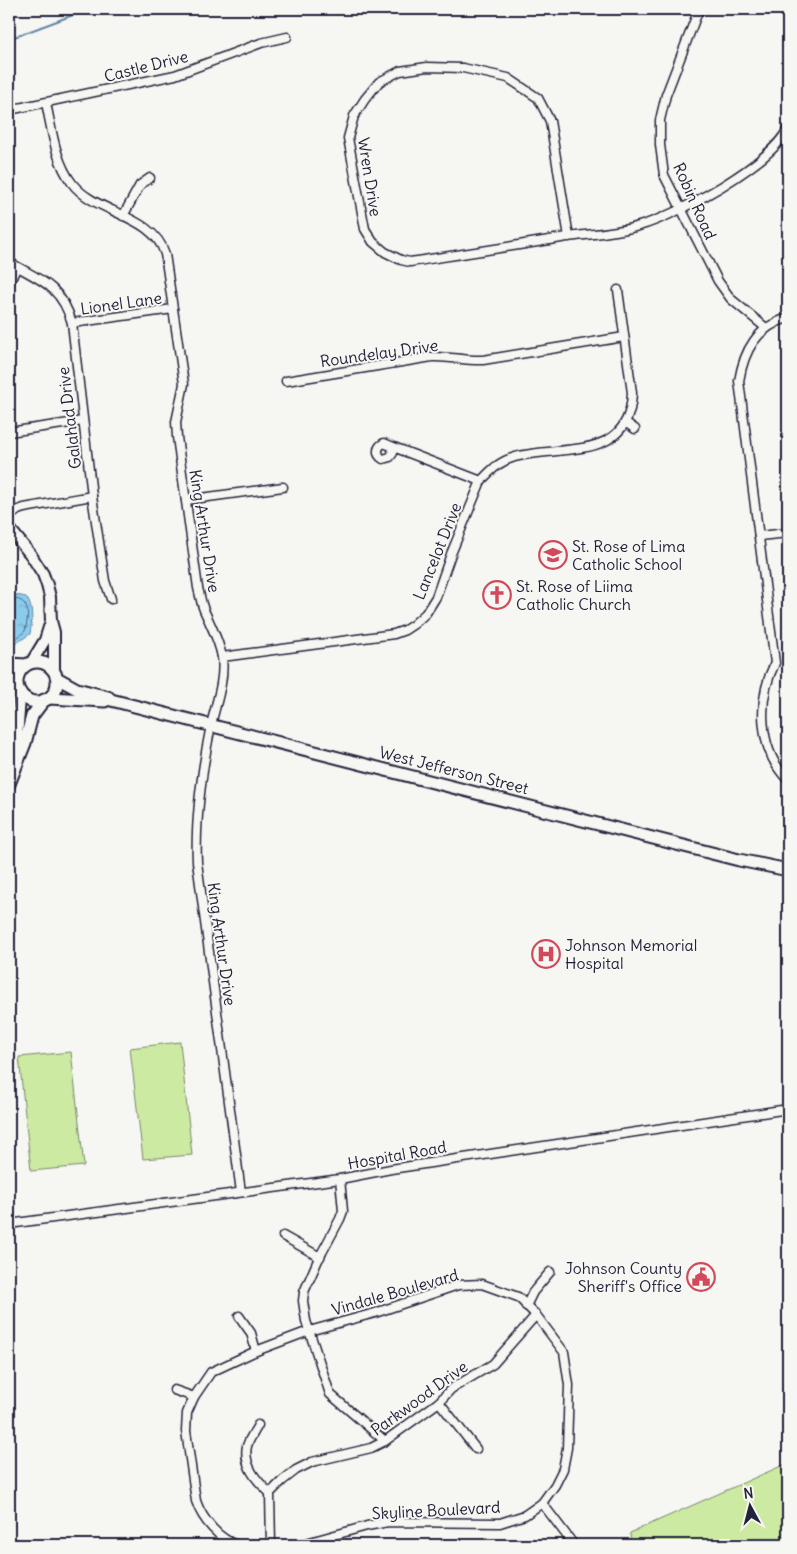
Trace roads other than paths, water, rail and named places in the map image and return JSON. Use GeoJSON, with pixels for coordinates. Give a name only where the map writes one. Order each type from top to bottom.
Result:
{"type":"FeatureCollection","features":[{"type":"Feature","properties":{"kind":"main road"},"geometry":{"type":"LineString","coordinates":[[9,664],[44,663],[55,674],[55,690],[32,716],[25,743],[9,784]]}},
{"type":"Feature","properties":{"kind":"main road"},"geometry":{"type":"LineString","coordinates":[[14,768],[16,686],[19,675],[29,664]]}},
{"type":"Feature","properties":{"kind":"main road","name":"West Jefferson Street"},"geometry":{"type":"LineString","coordinates":[[55,674],[77,689],[108,697],[111,700]]}},
{"type":"Feature","properties":{"kind":"main road"},"geometry":{"type":"LineString","coordinates":[[16,686],[29,700],[46,699]]}},
{"type":"Feature","properties":{"kind":"main road","name":"West Jefferson Street"},"geometry":{"type":"LineString","coordinates":[[46,699],[111,700],[730,858],[788,870]]}},
{"type":"Feature","properties":{"kind":"street","name":"Robin Road"},"geometry":{"type":"LineString","coordinates":[[699,9],[666,95],[660,120],[660,145],[664,175],[718,282],[732,299],[766,328]]}},
{"type":"Feature","properties":{"kind":"street"},"geometry":{"type":"LineString","coordinates":[[784,9],[788,15]]}},
{"type":"Feature","properties":{"kind":"street","name":"Castle Drive"},"geometry":{"type":"LineString","coordinates":[[9,110],[175,75],[261,43],[287,37]]}},
{"type":"Feature","properties":{"kind":"street","name":"Wren Drive"},"geometry":{"type":"LineString","coordinates":[[570,237],[550,121],[538,98],[508,78],[463,68],[427,67],[400,71],[379,82],[354,116],[348,138],[365,228],[374,242],[385,252],[410,262],[570,237],[639,226],[680,209],[738,176],[765,157],[784,136],[788,128]]}},
{"type":"Feature","properties":{"kind":"street","name":"King Arthur Drive"},"geometry":{"type":"LineString","coordinates":[[46,103],[63,170],[73,185],[84,196],[149,230],[163,246],[184,384],[176,422],[198,588],[204,609],[217,637],[222,657],[221,684],[211,726],[196,837],[197,862],[241,1192]]}},
{"type":"Feature","properties":{"kind":"street"},"geometry":{"type":"LineString","coordinates":[[123,216],[140,186],[150,178]]}},
{"type":"Feature","properties":{"kind":"street","name":"Galahad Drive"},"geometry":{"type":"LineString","coordinates":[[9,262],[44,282],[59,294],[65,302],[72,323],[92,496],[105,581],[111,599]]}},
{"type":"Feature","properties":{"kind":"street"},"geometry":{"type":"LineString","coordinates":[[9,283],[17,267]]}},
{"type":"Feature","properties":{"kind":"street","name":"Lancelot Drive"},"geometry":{"type":"LineString","coordinates":[[222,657],[388,635],[405,630],[426,613],[436,597],[451,554],[481,481],[496,466],[516,456],[588,448],[601,444],[614,436],[625,422],[631,408],[632,392],[618,290]]}},
{"type":"Feature","properties":{"kind":"street","name":"Lionel Lane"},"geometry":{"type":"LineString","coordinates":[[72,323],[173,309]]}},
{"type":"Feature","properties":{"kind":"street"},"geometry":{"type":"LineString","coordinates":[[788,318],[766,328],[750,347],[744,359],[739,381],[775,663],[765,690],[763,707],[764,731],[773,755],[788,780]]}},
{"type":"Feature","properties":{"kind":"street","name":"Roundelay Drive"},"geometry":{"type":"LineString","coordinates":[[286,381],[432,357],[442,356],[483,360],[624,337]]}},
{"type":"Feature","properties":{"kind":"street"},"geometry":{"type":"LineString","coordinates":[[9,432],[83,421]]}},
{"type":"Feature","properties":{"kind":"street"},"geometry":{"type":"LineString","coordinates":[[625,422],[635,429]]}},
{"type":"Feature","properties":{"kind":"street"},"geometry":{"type":"LineString","coordinates":[[391,446],[481,481]]}},
{"type":"Feature","properties":{"kind":"street"},"geometry":{"type":"LineString","coordinates":[[186,500],[283,487]]}},
{"type":"Feature","properties":{"kind":"street"},"geometry":{"type":"LineString","coordinates":[[9,517],[24,508],[92,496]]}},
{"type":"Feature","properties":{"kind":"street"},"geometry":{"type":"LineString","coordinates":[[9,528],[31,555],[43,574],[50,597],[51,621],[54,632],[55,674]]}},
{"type":"Feature","properties":{"kind":"street"},"geometry":{"type":"LineString","coordinates":[[759,536],[788,532]]}},
{"type":"Feature","properties":{"kind":"street"},"geometry":{"type":"LineString","coordinates":[[29,664],[45,640],[51,621]]}},
{"type":"Feature","properties":{"kind":"street","name":"Hospital Road"},"geometry":{"type":"LineString","coordinates":[[9,1224],[340,1179],[391,1169],[788,1109]]}},
{"type":"Feature","properties":{"kind":"street"},"geometry":{"type":"LineString","coordinates":[[340,1179],[343,1211],[304,1292],[303,1301],[309,1331],[330,1394],[385,1441]]}},
{"type":"Feature","properties":{"kind":"street"},"geometry":{"type":"LineString","coordinates":[[283,1236],[320,1257]]}},
{"type":"Feature","properties":{"kind":"street"},"geometry":{"type":"LineString","coordinates":[[526,1306],[533,1292],[550,1272]]}},
{"type":"Feature","properties":{"kind":"street","name":"Vindale Boulevard"},"geometry":{"type":"LineString","coordinates":[[238,1545],[228,1543],[206,1521],[196,1501],[186,1431],[188,1413],[194,1397],[211,1372],[256,1351],[309,1331],[375,1313],[458,1285],[482,1284],[518,1297],[536,1315],[564,1352],[570,1385],[567,1448],[563,1469],[555,1485],[542,1503]]}},
{"type":"Feature","properties":{"kind":"street","name":"Parkwood Drive"},"geometry":{"type":"LineString","coordinates":[[270,1493],[296,1470],[312,1462],[371,1448],[385,1441],[439,1402],[451,1389],[493,1364],[536,1315]]}},
{"type":"Feature","properties":{"kind":"street"},"geometry":{"type":"LineString","coordinates":[[239,1316],[251,1333],[256,1351]]}},
{"type":"Feature","properties":{"kind":"street"},"geometry":{"type":"LineString","coordinates":[[174,1390],[194,1397]]}},
{"type":"Feature","properties":{"kind":"street"},"geometry":{"type":"LineString","coordinates":[[439,1402],[476,1449]]}},
{"type":"Feature","properties":{"kind":"street"},"geometry":{"type":"LineString","coordinates":[[258,1425],[247,1446],[248,1467],[260,1484],[270,1493],[272,1545]]}},
{"type":"Feature","properties":{"kind":"street"},"geometry":{"type":"LineString","coordinates":[[542,1503],[574,1545]]}},
{"type":"Feature","properties":{"kind":"street","name":"Skyline Boulevard"},"geometry":{"type":"LineString","coordinates":[[299,1545],[366,1526],[388,1522],[500,1522],[525,1515],[542,1503]]}},
{"type":"Feature","properties":{"kind":"water"},"geometry":{"type":"Polygon","coordinates":[[[11,594],[26,597],[32,614],[30,634],[12,646],[9,645],[9,596],[11,594]]]}},
{"type":"Feature","properties":{"kind":"waterway"},"geometry":{"type":"LineString","coordinates":[[9,39],[89,9]]}},
{"type":"Feature","properties":{"kind":"place","name":"St. Rose of Lima Catholic School"},"geometry":{"type":"Point","coordinates":[553,555]}},
{"type":"Feature","properties":{"kind":"place","name":"St. Rose of Liima Catholic Church"},"geometry":{"type":"Point","coordinates":[497,595]}},
{"type":"Feature","properties":{"kind":"place","name":"Johnson Memorial Hospital"},"geometry":{"type":"Point","coordinates":[546,954]}},
{"type":"Feature","properties":{"kind":"place","name":"Johnson County Sheriff's Office"},"geometry":{"type":"Point","coordinates":[701,1277]}}]}
